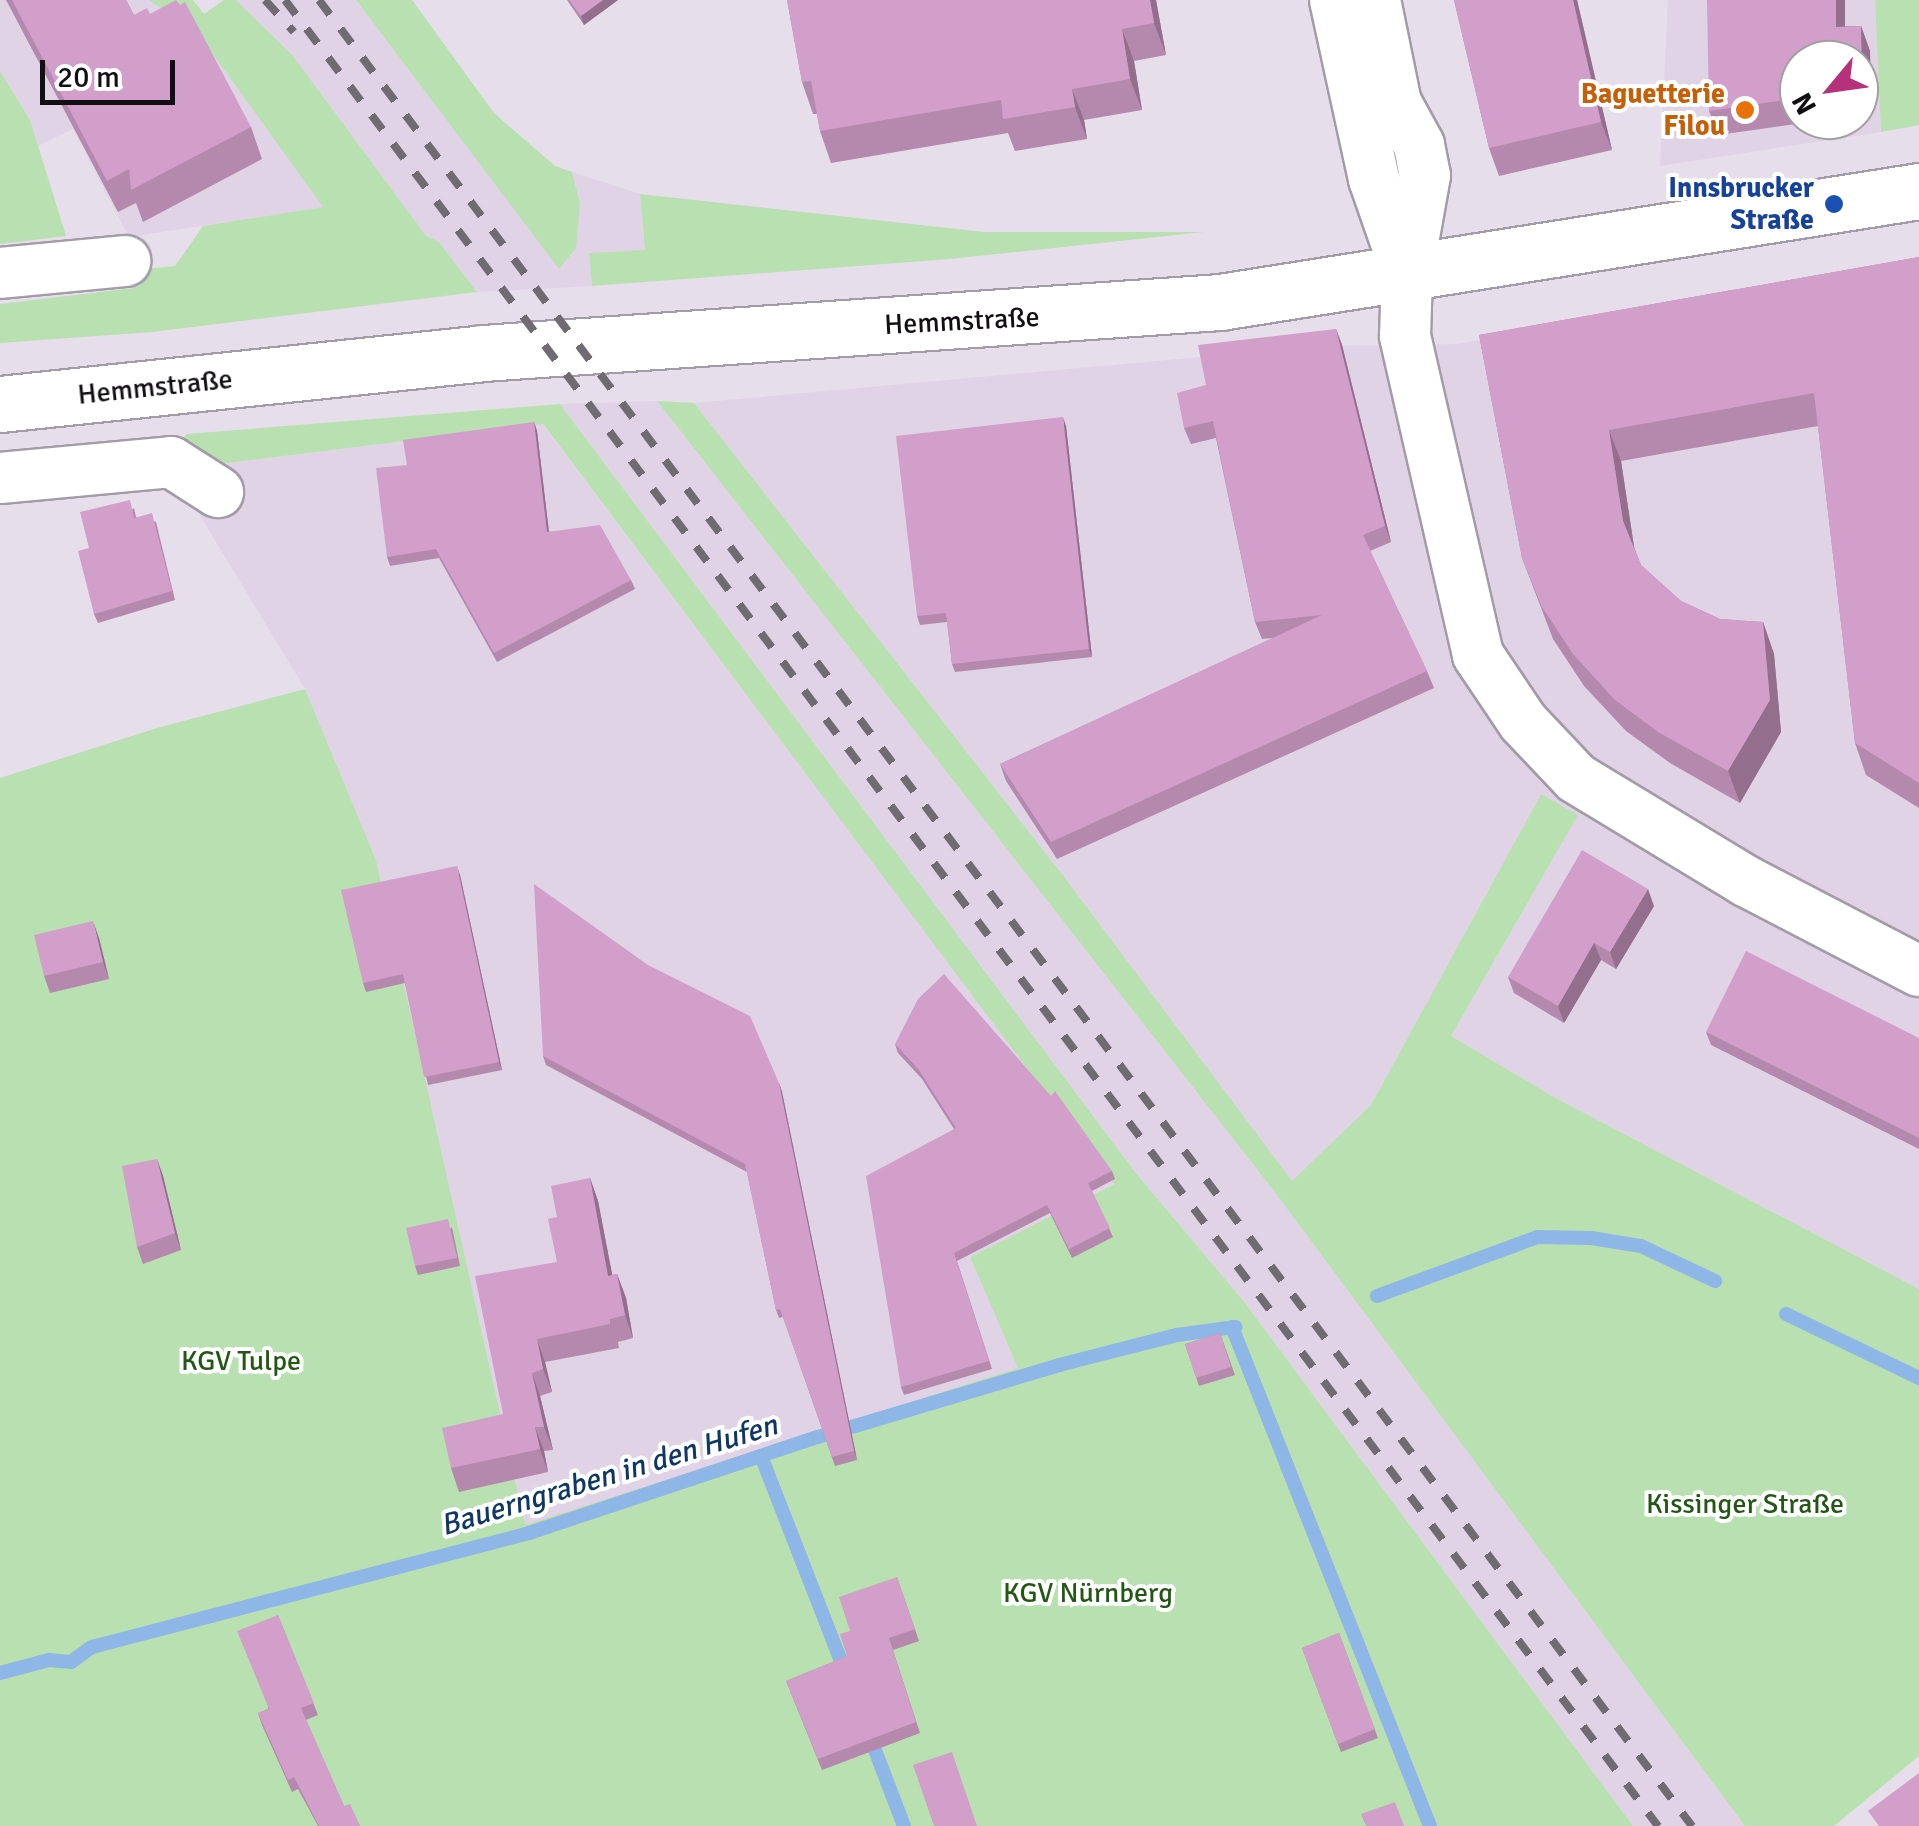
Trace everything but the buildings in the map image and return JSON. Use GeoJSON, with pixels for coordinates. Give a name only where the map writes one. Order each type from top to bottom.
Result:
{"type":"FeatureCollection","features":[{"type":"Feature","properties":{"kind":"street"},"geometry":{"type":"LineString","coordinates":[[1335,0],[1374,179],[1407,276]]}},
{"type":"Feature","properties":{"kind":"street"},"geometry":{"type":"LineString","coordinates":[[1375,0],[1396,103],[1418,145],[1425,175],[1407,276],[1408,350],[1478,655],[1523,722],[1576,778],[1746,881],[1919,971]]}},
{"type":"Feature","properties":{"kind":"street","name":"Hemmstraße"},"geometry":{"type":"LineString","coordinates":[[0,404],[483,352],[1220,302],[1407,276],[1919,191]]}},
{"type":"Feature","properties":{"kind":"street"},"geometry":{"type":"LineString","coordinates":[[0,273],[126,262]]}},
{"type":"Feature","properties":{"kind":"street"},"geometry":{"type":"LineString","coordinates":[[0,478],[171,462],[218,492]]}},
{"type":"Feature","properties":{"kind":"shaded area"},"geometry":{"type":"Polygon","coordinates":[[[0,0],[149,0],[199,35],[324,207],[129,237],[73,129],[38,146],[30,120],[0,71],[0,0]]]}},
{"type":"Feature","properties":{"kind":"shaded area"},"geometry":{"type":"Polygon","coordinates":[[[236,0],[356,0],[559,268],[580,203],[572,172],[640,194],[645,251],[589,253],[592,286],[477,292],[438,241],[426,236],[236,0]]]}},
{"type":"Feature","properties":{"kind":"shaded area"},"geometry":{"type":"Polygon","coordinates":[[[1668,0],[1875,0],[1877,40],[1779,40],[1779,140],[1829,140],[1660,166],[1668,0]]]}},
{"type":"Feature","properties":{"kind":"shaded area"},"geometry":{"type":"Polygon","coordinates":[[[1919,262],[1919,1289],[1552,1096],[1451,1036],[1578,815],[1541,794],[1371,1105],[1292,1182],[1065,878],[694,403],[1321,346],[1458,344],[1919,262]]]}},
{"type":"Feature","properties":{"kind":"shaded area"},"geometry":{"type":"Polygon","coordinates":[[[657,401],[1274,1191],[1745,1826],[1633,1826],[1245,1303],[1135,1172],[560,404],[657,401]]]}},
{"type":"Feature","properties":{"kind":"shaded area"},"geometry":{"type":"Polygon","coordinates":[[[542,424],[1115,1183],[970,1257],[1018,1368],[525,1526],[376,860],[305,689],[184,489],[213,465],[542,424]]]}},
{"type":"Feature","properties":{"kind":"green space"},"geometry":{"type":"Polygon","coordinates":[[[149,0],[193,0],[204,14],[224,0],[236,0],[293,56],[426,236],[438,241],[477,292],[152,332],[0,343],[0,304],[134,288],[125,271],[175,266],[203,226],[323,207],[199,35],[149,0]]]}},
{"type":"Feature","properties":{"kind":"green space"},"geometry":{"type":"Polygon","coordinates":[[[356,0],[412,0],[494,113],[555,166],[572,172],[580,203],[576,248],[559,269],[356,0]]]}},
{"type":"Feature","properties":{"kind":"green space"},"geometry":{"type":"Polygon","coordinates":[[[1875,0],[1919,0],[1919,125],[1881,132],[1875,0]]]}},
{"type":"Feature","properties":{"kind":"green space"},"geometry":{"type":"Polygon","coordinates":[[[0,71],[30,120],[66,236],[0,244],[0,71]]]}},
{"type":"Feature","properties":{"kind":"green space"},"geometry":{"type":"Polygon","coordinates":[[[640,194],[984,232],[1204,232],[950,259],[592,286],[589,253],[645,250],[640,194]]]}},
{"type":"Feature","properties":{"kind":"green space","name":"Kissinger Straße"},"geometry":{"type":"Polygon","coordinates":[[[657,401],[694,403],[1065,878],[1292,1181],[1371,1105],[1541,794],[1578,815],[1451,1036],[1552,1096],[1919,1289],[1919,1756],[1834,1826],[1745,1826],[1274,1191],[657,401]]]}},
{"type":"Feature","properties":{"kind":"green space"},"geometry":{"type":"Polygon","coordinates":[[[560,404],[1135,1172],[1245,1303],[1633,1826],[0,1826],[0,778],[157,728],[305,689],[376,860],[525,1525],[1018,1368],[970,1257],[1114,1184],[543,424],[212,465],[173,446],[187,434],[560,404]]]}},
{"type":"Feature","properties":{"kind":"waterway","name":"Bauerngraben in den Hufen"},"geometry":{"type":"LineString","coordinates":[[1377,1296],[1537,1237],[1591,1238],[1641,1246],[1715,1281]]}},
{"type":"Feature","properties":{"kind":"waterway","name":"Bauerngraben in den Hufen"},"geometry":{"type":"LineString","coordinates":[[1786,1314],[1919,1378]]}},
{"type":"Feature","properties":{"kind":"waterway"},"geometry":{"type":"LineString","coordinates":[[1232,1327],[1430,1826]]}},
{"type":"Feature","properties":{"kind":"waterway","name":"Bauerngraben in den Hufen"},"geometry":{"type":"LineString","coordinates":[[0,1673],[49,1660],[71,1662],[92,1647],[529,1533],[818,1437],[1059,1365],[1177,1335],[1235,1327]]}},
{"type":"Feature","properties":{"kind":"waterway"},"geometry":{"type":"LineString","coordinates":[[761,1456],[846,1674]]}},
{"type":"Feature","properties":{"kind":"waterway"},"geometry":{"type":"LineString","coordinates":[[870,1737],[904,1826]]}},
{"type":"Feature","properties":{"kind":"railway"},"geometry":{"type":"LineString","coordinates":[[265,0],[294,32]]}},
{"type":"Feature","properties":{"kind":"railway"},"geometry":{"type":"LineString","coordinates":[[285,0],[1658,1826]]}},
{"type":"Feature","properties":{"kind":"railway"},"geometry":{"type":"LineString","coordinates":[[319,0],[1692,1826]]}},
{"type":"Feature","properties":{"kind":"place","name":"Baguetterie Filou"},"geometry":{"type":"Point","coordinates":[1745,110]}},
{"type":"Feature","properties":{"kind":"place","name":"Innsbrucker Straße"},"geometry":{"type":"Point","coordinates":[1834,204]}},
{"type":"Feature","properties":{"kind":"park label","name":"KGV Tulpe"},"geometry":{"type":"Point","coordinates":[241,1361]}},
{"type":"Feature","properties":{"kind":"park label","name":"KGV Nürnberg"},"geometry":{"type":"Point","coordinates":[1088,1593]}}]}
